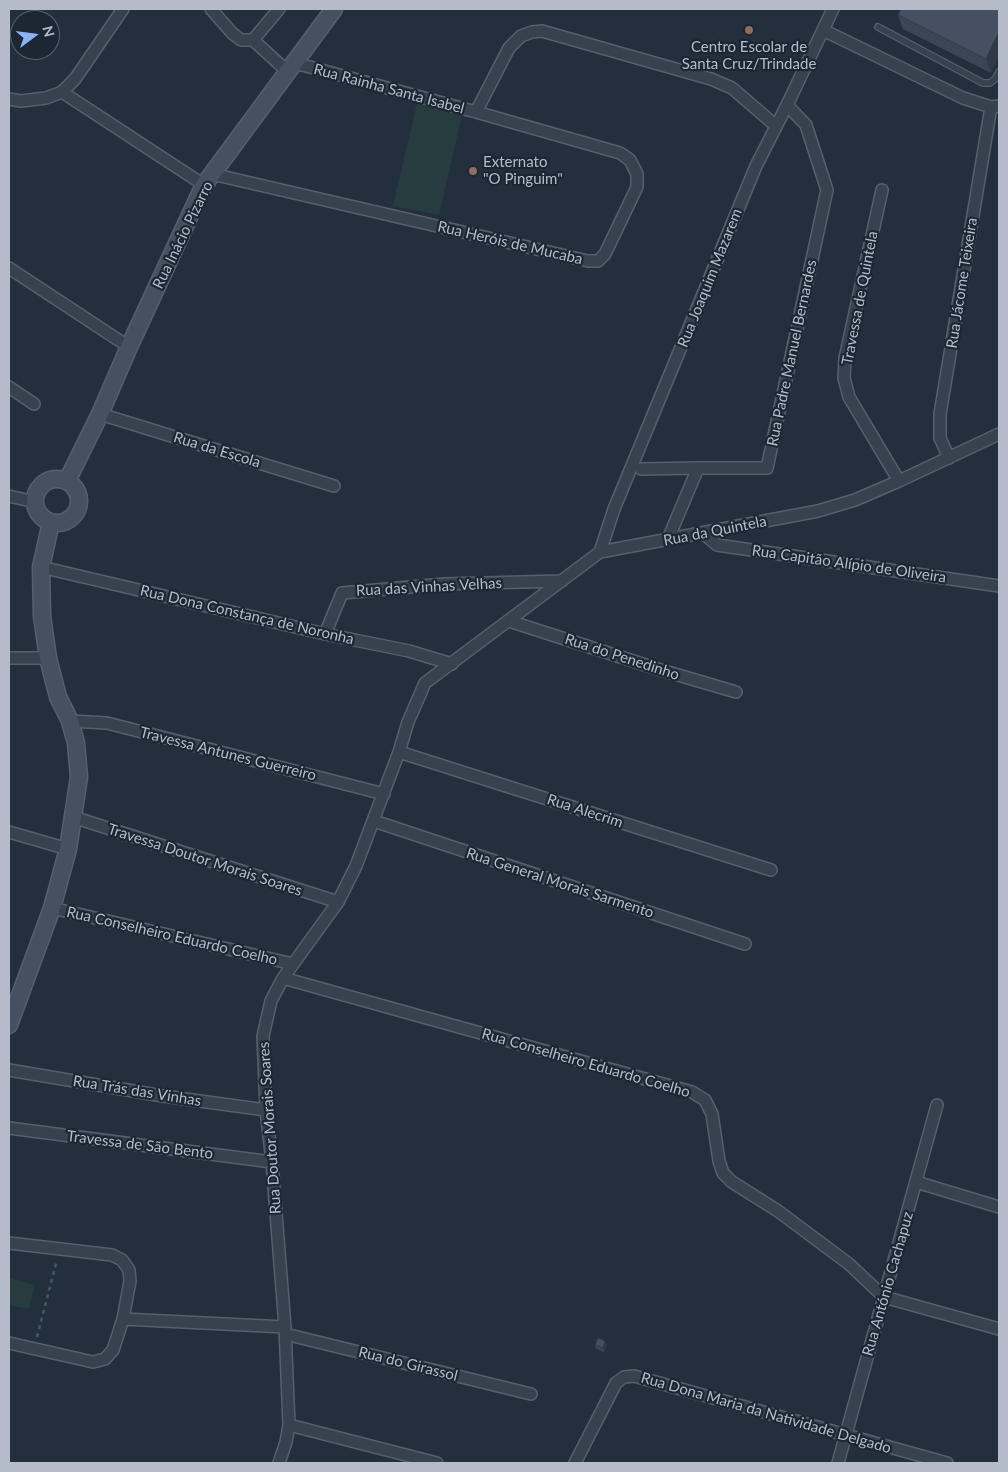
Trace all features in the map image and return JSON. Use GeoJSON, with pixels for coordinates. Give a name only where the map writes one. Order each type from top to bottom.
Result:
{"type":"FeatureCollection","features":[{"type":"Feature","properties":{"kind":"main road","name":"Rua Inácio Pizarro"},"geometry":{"type":"LineString","coordinates":[[67,482],[208,179],[334,9]]}},
{"type":"Feature","properties":{"kind":"main road"},"geometry":{"type":"LineString","coordinates":[[61,480],[67,482],[76,490],[79,503],[78,509],[70,519],[64,522],[45,520],[40,515],[35,502],[38,490],[48,481],[61,480]]}},
{"type":"Feature","properties":{"kind":"main road"},"geometry":{"type":"LineString","coordinates":[[9,1025],[52,908],[68,849],[79,777],[76,743],[70,721],[58,697],[48,658],[42,616],[41,567],[51,522]]}},
{"type":"Feature","properties":{"kind":"street"},"geometry":{"type":"LineString","coordinates":[[9,99],[22,101],[46,98],[62,92],[75,79],[123,9]]}},
{"type":"Feature","properties":{"kind":"street"},"geometry":{"type":"LineString","coordinates":[[211,9],[232,33],[241,40],[253,40],[291,68]]}},
{"type":"Feature","properties":{"kind":"street"},"geometry":{"type":"LineString","coordinates":[[253,40],[278,9]]}},
{"type":"Feature","properties":{"kind":"street","name":"Rua Joaquim Mazarem"},"geometry":{"type":"LineString","coordinates":[[600,552],[614,509],[756,166],[833,9]]}},
{"type":"Feature","properties":{"kind":"street"},"geometry":{"type":"LineString","coordinates":[[823,30],[963,98],[995,107]]}},
{"type":"Feature","properties":{"kind":"street","name":"Rua Rainha Santa Isabel"},"geometry":{"type":"LineString","coordinates":[[291,68],[476,112],[509,48],[522,36],[542,31],[711,79],[732,88],[776,126]]}},
{"type":"Feature","properties":{"kind":"street"},"geometry":{"type":"LineString","coordinates":[[62,92],[208,179]]}},
{"type":"Feature","properties":{"kind":"street","name":"Rua Padre Manuel Bernardes"},"geometry":{"type":"LineString","coordinates":[[698,468],[767,468],[827,190],[806,125],[787,104]]}},
{"type":"Feature","properties":{"kind":"street","name":"Rua Jácome Teixeira"},"geometry":{"type":"LineString","coordinates":[[949,458],[940,438],[940,414],[995,107]]}},
{"type":"Feature","properties":{"kind":"street","name":"Rua Heróis de Mucaba"},"geometry":{"type":"LineString","coordinates":[[208,179],[588,261],[598,261],[605,254],[637,187],[637,174],[630,160],[620,153],[476,112]]}},
{"type":"Feature","properties":{"kind":"street","name":"Travessa de Quintela"},"geometry":{"type":"LineString","coordinates":[[882,190],[845,358],[844,378],[849,397],[899,481]]}},
{"type":"Feature","properties":{"kind":"street"},"geometry":{"type":"LineString","coordinates":[[9,268],[130,347]]}},
{"type":"Feature","properties":{"kind":"street"},"geometry":{"type":"LineString","coordinates":[[9,387],[34,404]]}},
{"type":"Feature","properties":{"kind":"street","name":"Rua da Escola"},"geometry":{"type":"LineString","coordinates":[[100,414],[334,486]]}},
{"type":"Feature","properties":{"kind":"street","name":"Rua da Quintela"},"geometry":{"type":"LineString","coordinates":[[452,664],[600,552],[818,511],[855,500],[999,434]]}},
{"type":"Feature","properties":{"kind":"street"},"geometry":{"type":"LineString","coordinates":[[641,469],[698,468],[668,540]]}},
{"type":"Feature","properties":{"kind":"street"},"geometry":{"type":"LineString","coordinates":[[9,496],[35,502]]}},
{"type":"Feature","properties":{"kind":"street","name":"Rua Capitão Alípio de Oliveira"},"geometry":{"type":"LineString","coordinates":[[703,533],[717,545],[999,586]]}},
{"type":"Feature","properties":{"kind":"street","name":"Rua Dona Constança de Noronha"},"geometry":{"type":"LineString","coordinates":[[41,567],[325,634],[409,651],[452,664]]}},
{"type":"Feature","properties":{"kind":"street","name":"Rua das Vinhas Velhas"},"geometry":{"type":"LineString","coordinates":[[325,634],[342,592],[444,584],[562,581]]}},
{"type":"Feature","properties":{"kind":"street","name":"Rua do Penedinho"},"geometry":{"type":"LineString","coordinates":[[510,621],[736,692]]}},
{"type":"Feature","properties":{"kind":"street"},"geometry":{"type":"LineString","coordinates":[[9,658],[48,658]]}},
{"type":"Feature","properties":{"kind":"street","name":"Rua Doutor Morais Soares"},"geometry":{"type":"LineString","coordinates":[[279,1463],[289,1425],[285,1330],[272,1162],[266,1110],[263,1036],[271,1001],[282,978],[338,902],[356,866],[384,794],[408,722],[425,683],[452,664]]}},
{"type":"Feature","properties":{"kind":"street","name":"Travessa Antunes Guerreiro"},"geometry":{"type":"LineString","coordinates":[[70,721],[107,723],[384,794]]}},
{"type":"Feature","properties":{"kind":"street","name":"Rua Alecrim"},"geometry":{"type":"LineString","coordinates":[[399,752],[772,870]]}},
{"type":"Feature","properties":{"kind":"street","name":"Travessa Doutor Morais Soares"},"geometry":{"type":"LineString","coordinates":[[73,818],[338,902]]}},
{"type":"Feature","properties":{"kind":"street","name":"Rua General Morais Sarmento"},"geometry":{"type":"LineString","coordinates":[[374,821],[745,944]]}},
{"type":"Feature","properties":{"kind":"street"},"geometry":{"type":"LineString","coordinates":[[9,832],[68,849]]}},
{"type":"Feature","properties":{"kind":"street","name":"Rua Conselheiro Eduardo Coelho"},"geometry":{"type":"LineString","coordinates":[[52,908],[293,964]]}},
{"type":"Feature","properties":{"kind":"street","name":"Rua Conselheiro Eduardo Coelho"},"geometry":{"type":"LineString","coordinates":[[282,978],[692,1092],[705,1100],[712,1114],[719,1161],[723,1173],[732,1182],[778,1212],[849,1264],[884,1297]]}},
{"type":"Feature","properties":{"kind":"street","name":"Rua Trás das Vinhas"},"geometry":{"type":"LineString","coordinates":[[9,1070],[163,1096],[266,1110]]}},
{"type":"Feature","properties":{"kind":"street","name":"Rua António Cachapuz"},"geometry":{"type":"LineString","coordinates":[[838,1463],[937,1105]]}},
{"type":"Feature","properties":{"kind":"street","name":"Travessa de São Bento"},"geometry":{"type":"LineString","coordinates":[[9,1128],[272,1162]]}},
{"type":"Feature","properties":{"kind":"street"},"geometry":{"type":"LineString","coordinates":[[916,1182],[999,1207]]}},
{"type":"Feature","properties":{"kind":"street"},"geometry":{"type":"LineString","coordinates":[[9,1243],[112,1255],[122,1260],[129,1270],[130,1281],[123,1319],[113,1350],[104,1359],[93,1362],[9,1343]]}},
{"type":"Feature","properties":{"kind":"street"},"geometry":{"type":"LineString","coordinates":[[884,1297],[999,1328]]}},
{"type":"Feature","properties":{"kind":"street","name":"Rua do Girassol"},"geometry":{"type":"LineString","coordinates":[[123,1319],[285,1330],[531,1394]]}},
{"type":"Feature","properties":{"kind":"street","name":"Rua Dona Maria da Natividade Delgado"},"geometry":{"type":"LineString","coordinates":[[575,1463],[616,1383],[624,1377],[634,1376],[947,1463]]}},
{"type":"Feature","properties":{"kind":"street"},"geometry":{"type":"LineString","coordinates":[[289,1425],[437,1463]]}},
{"type":"Feature","properties":{"kind":"lane"},"geometry":{"type":"LineString","coordinates":[[878,26],[983,83],[990,83],[999,72]]}},
{"type":"Feature","properties":{"kind":"path"},"geometry":{"type":"LineString","coordinates":[[34,1349],[60,1249]]}},
{"type":"Feature","properties":{"kind":"green space"},"geometry":{"type":"Polygon","coordinates":[[[417,103],[462,115],[439,215],[393,206],[417,103]]]}},
{"type":"Feature","properties":{"kind":"green space"},"geometry":{"type":"Polygon","coordinates":[[[9,1278],[35,1285],[29,1309],[9,1305],[9,1278]]]}},
{"type":"Feature","properties":{"kind":"building"},"geometry":{"type":"Polygon","coordinates":[[[901,9],[999,9],[999,32],[986,59],[898,15],[901,9]]]}},
{"type":"Feature","properties":{"kind":"building"},"geometry":{"type":"Polygon","coordinates":[[[598,1338],[605,1341],[603,1348],[595,1345],[598,1338]]]}},
{"type":"Feature","properties":{"kind":"place","name":"Centro Escolar de Santa Cruz/Trindade"},"geometry":{"type":"Point","coordinates":[749,30]}},
{"type":"Feature","properties":{"kind":"place","name":"Externato \"O Pinguim\""},"geometry":{"type":"Point","coordinates":[473,171]}}]}
